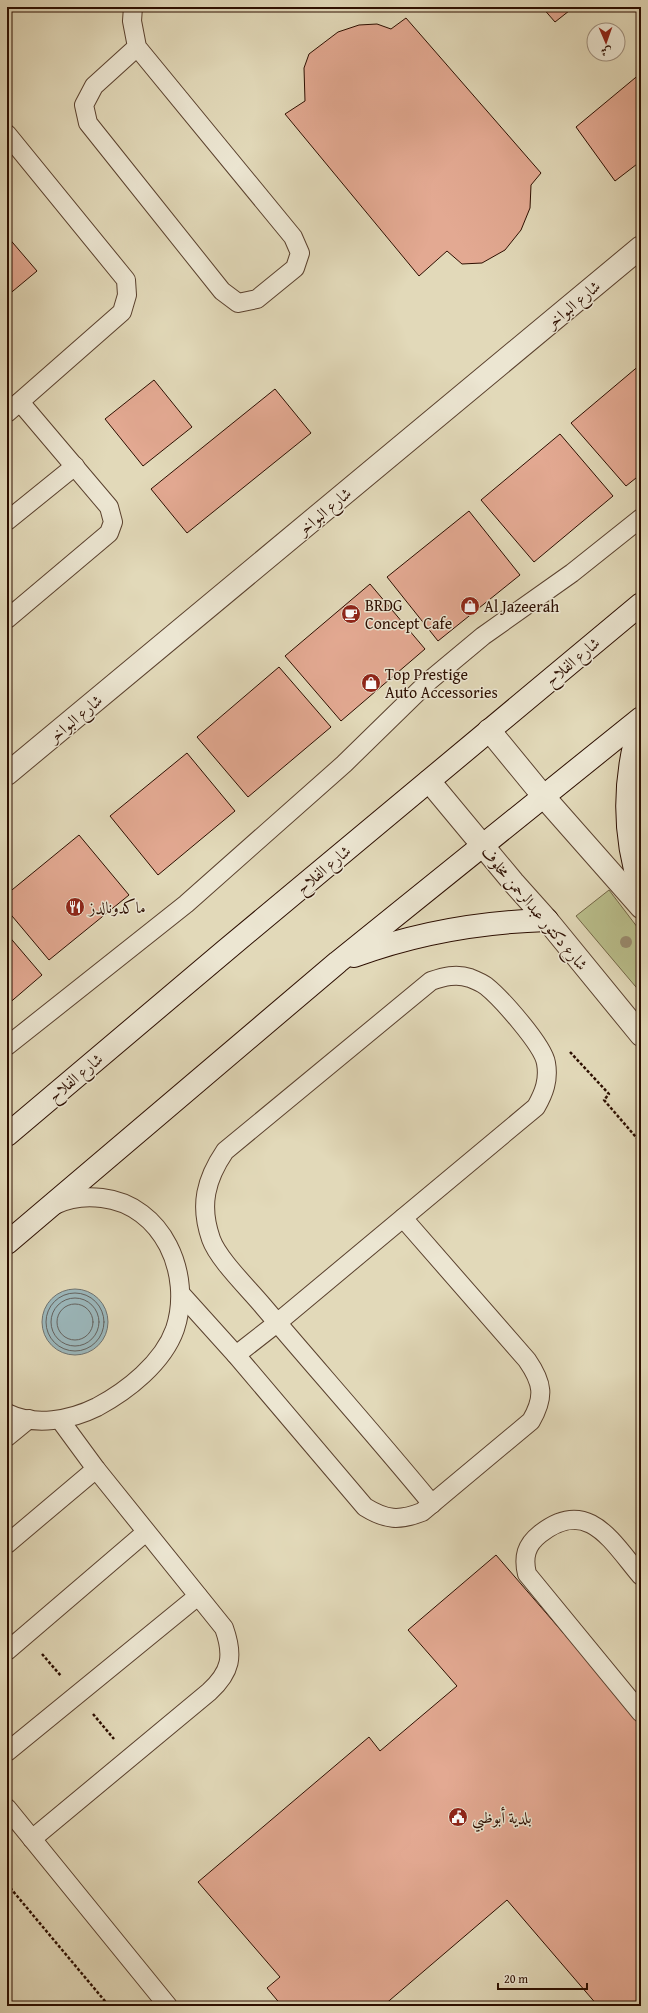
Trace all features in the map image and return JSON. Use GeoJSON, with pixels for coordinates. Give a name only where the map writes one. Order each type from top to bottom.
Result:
{"type":"FeatureCollection","features":[{"type":"Feature","properties":{"kind":"main road","name":"شارع البواخر"},"geometry":{"type":"LineString","coordinates":[[7,774],[641,248]]}},
{"type":"Feature","properties":{"kind":"main road","name":"شارع الفلاح"},"geometry":{"type":"LineString","coordinates":[[7,1135],[226,950],[641,604]]}},
{"type":"Feature","properties":{"kind":"main road"},"geometry":{"type":"LineString","coordinates":[[7,1243],[338,962],[641,719]]}},
{"type":"Feature","properties":{"kind":"main road"},"geometry":{"type":"LineString","coordinates":[[641,719],[629,766],[626,815],[629,844],[641,890]]}},
{"type":"Feature","properties":{"kind":"main road"},"geometry":{"type":"LineString","coordinates":[[490,730],[544,797],[641,907]]}},
{"type":"Feature","properties":{"kind":"main road","name":"شارع دكتور عبدالرحمن مخلوف"},"geometry":{"type":"LineString","coordinates":[[429,781],[482,846],[547,920],[641,1035]]}},
{"type":"Feature","properties":{"kind":"main road"},"geometry":{"type":"LineString","coordinates":[[338,962],[377,947],[417,936],[499,922],[547,920]]}},
{"type":"Feature","properties":{"kind":"lane"},"geometry":{"type":"LineString","coordinates":[[133,7],[132,21],[138,47],[295,242],[300,253],[295,268],[257,299],[238,303],[222,291],[88,123],[84,105],[94,86],[138,47]]}},
{"type":"Feature","properties":{"kind":"lane"},"geometry":{"type":"LineString","coordinates":[[7,134],[126,280],[127,295],[122,312],[14,408],[74,466],[109,507],[113,522],[109,533],[7,619]]}},
{"type":"Feature","properties":{"kind":"lane"},"geometry":{"type":"LineString","coordinates":[[7,521],[74,466]]}},
{"type":"Feature","properties":{"kind":"lane"},"geometry":{"type":"LineString","coordinates":[[7,1046],[186,904],[344,764],[429,681],[483,636],[572,573],[641,518]]}},
{"type":"Feature","properties":{"kind":"lane"},"geometry":{"type":"LineString","coordinates":[[236,1355],[277,1323],[536,1107],[543,1093],[547,1078],[546,1062],[536,1042],[486,986],[469,977],[449,976],[431,981],[225,1151],[213,1168],[206,1188],[204,1209],[210,1239],[214,1248],[277,1323],[381,1442],[432,1504]]}},
{"type":"Feature","properties":{"kind":"lane"},"geometry":{"type":"LineString","coordinates":[[7,1413],[29,1419],[60,1420],[95,1408],[115,1397],[139,1379],[159,1357],[174,1331],[179,1313],[181,1294],[179,1275],[174,1257],[166,1240],[155,1225],[141,1212],[109,1199],[92,1197],[75,1198],[43,1211]]}},
{"type":"Feature","properties":{"kind":"lane"},"geometry":{"type":"LineString","coordinates":[[181,1294],[236,1355],[365,1507],[378,1515],[393,1519],[408,1518],[422,1512],[531,1421],[539,1406],[541,1390],[537,1374],[527,1360],[403,1218]]}},
{"type":"Feature","properties":{"kind":"lane"},"geometry":{"type":"LineString","coordinates":[[7,1438],[29,1419]]}},
{"type":"Feature","properties":{"kind":"lane"},"geometry":{"type":"LineString","coordinates":[[32,1839],[220,1682],[227,1670],[230,1656],[229,1642],[224,1628],[96,1469],[60,1420]]}},
{"type":"Feature","properties":{"kind":"lane"},"geometry":{"type":"LineString","coordinates":[[7,1544],[96,1469]]}},
{"type":"Feature","properties":{"kind":"lane"},"geometry":{"type":"LineString","coordinates":[[641,1576],[599,1528],[590,1522],[579,1519],[568,1518],[548,1528],[530,1542],[525,1552],[524,1563],[527,1574],[641,1713]]}},
{"type":"Feature","properties":{"kind":"lane"},"geometry":{"type":"LineString","coordinates":[[7,1651],[146,1532]]}},
{"type":"Feature","properties":{"kind":"lane"},"geometry":{"type":"LineString","coordinates":[[7,1752],[198,1596]]}},
{"type":"Feature","properties":{"kind":"lane"},"geometry":{"type":"LineString","coordinates":[[7,1808],[168,2006]]}},
{"type":"Feature","properties":{"kind":"path"},"geometry":{"type":"LineString","coordinates":[[536,1042],[551,1043],[572,1054],[609,1094],[604,1100],[641,1143]]}},
{"type":"Feature","properties":{"kind":"path"},"geometry":{"type":"LineString","coordinates":[[7,1884],[109,2006]]}},
{"type":"Feature","properties":{"kind":"green space"},"geometry":{"type":"Polygon","coordinates":[[[609,890],[641,932],[641,993],[576,916],[609,890]]]}},
{"type":"Feature","properties":{"kind":"water"},"geometry":{"type":"Polygon","coordinates":[[[75,1289],[88,1292],[98,1299],[105,1309],[108,1322],[105,1335],[98,1345],[88,1352],[75,1355],[62,1352],[52,1345],[45,1335],[42,1322],[45,1309],[52,1299],[62,1292],[75,1289]]]}},
{"type":"Feature","properties":{"kind":"building"},"geometry":{"type":"Polygon","coordinates":[[[542,7],[574,7],[555,22],[542,7]]]}},
{"type":"Feature","properties":{"kind":"building"},"geometry":{"type":"Polygon","coordinates":[[[406,18],[541,173],[531,185],[530,208],[521,230],[505,250],[482,263],[462,264],[447,251],[419,276],[285,114],[305,101],[304,68],[309,54],[338,32],[359,25],[377,24],[391,29],[406,18]]]}},
{"type":"Feature","properties":{"kind":"building"},"geometry":{"type":"Polygon","coordinates":[[[641,73],[641,161],[615,181],[576,127],[641,73]]]}},
{"type":"Feature","properties":{"kind":"building"},"geometry":{"type":"Polygon","coordinates":[[[7,236],[37,271],[7,296],[7,236]]]}},
{"type":"Feature","properties":{"kind":"building"},"geometry":{"type":"Polygon","coordinates":[[[641,364],[641,474],[626,486],[571,423],[641,364]]]}},
{"type":"Feature","properties":{"kind":"building"},"geometry":{"type":"Polygon","coordinates":[[[154,380],[192,427],[143,466],[105,419],[154,380]]]}},
{"type":"Feature","properties":{"kind":"building"},"geometry":{"type":"Polygon","coordinates":[[[275,389],[311,433],[187,533],[151,489],[275,389]]]}},
{"type":"Feature","properties":{"kind":"building"},"geometry":{"type":"Polygon","coordinates":[[[560,434],[613,496],[534,562],[481,500],[560,434]]]}},
{"type":"Feature","properties":{"kind":"building"},"geometry":{"type":"Polygon","coordinates":[[[469,511],[520,575],[438,641],[387,577],[469,511]]]}},
{"type":"Feature","properties":{"kind":"building"},"geometry":{"type":"Polygon","coordinates":[[[370,584],[425,649],[341,721],[285,656],[370,584]]]}},
{"type":"Feature","properties":{"kind":"building"},"geometry":{"type":"Polygon","coordinates":[[[279,667],[331,727],[248,797],[197,737],[279,667]]]}},
{"type":"Feature","properties":{"kind":"building"},"geometry":{"type":"Polygon","coordinates":[[[187,753],[235,811],[158,875],[110,816],[187,753]]]}},
{"type":"Feature","properties":{"kind":"building"},"geometry":{"type":"Polygon","coordinates":[[[79,835],[129,895],[49,960],[7,910],[7,894],[79,835]]]}},
{"type":"Feature","properties":{"kind":"building"},"geometry":{"type":"Polygon","coordinates":[[[7,934],[42,975],[7,1005],[7,934]]]}},
{"type":"Feature","properties":{"kind":"building","name":"بلدية أبوظبي"},"geometry":{"type":"Polygon","coordinates":[[[496,1555],[641,1723],[641,2006],[598,2006],[507,1900],[383,2006],[282,2006],[267,1988],[280,1977],[198,1882],[369,1737],[380,1751],[457,1686],[408,1630],[496,1555]]]}},
{"type":"Feature","properties":{"kind":"place","name":"Al Jazeerah"},"geometry":{"type":"Point","coordinates":[470,606]}},
{"type":"Feature","properties":{"kind":"place","name":"BRDG Concept Cafe"},"geometry":{"type":"Point","coordinates":[351,614]}},
{"type":"Feature","properties":{"kind":"place","name":"Top Prestige Auto Accessories"},"geometry":{"type":"Point","coordinates":[371,683]}},
{"type":"Feature","properties":{"kind":"place","name":"ماكدونالدز"},"geometry":{"type":"Point","coordinates":[75,907]}},
{"type":"Feature","properties":{"kind":"place","name":"بلدية أبوظبي"},"geometry":{"type":"Point","coordinates":[458,1817]}}]}
